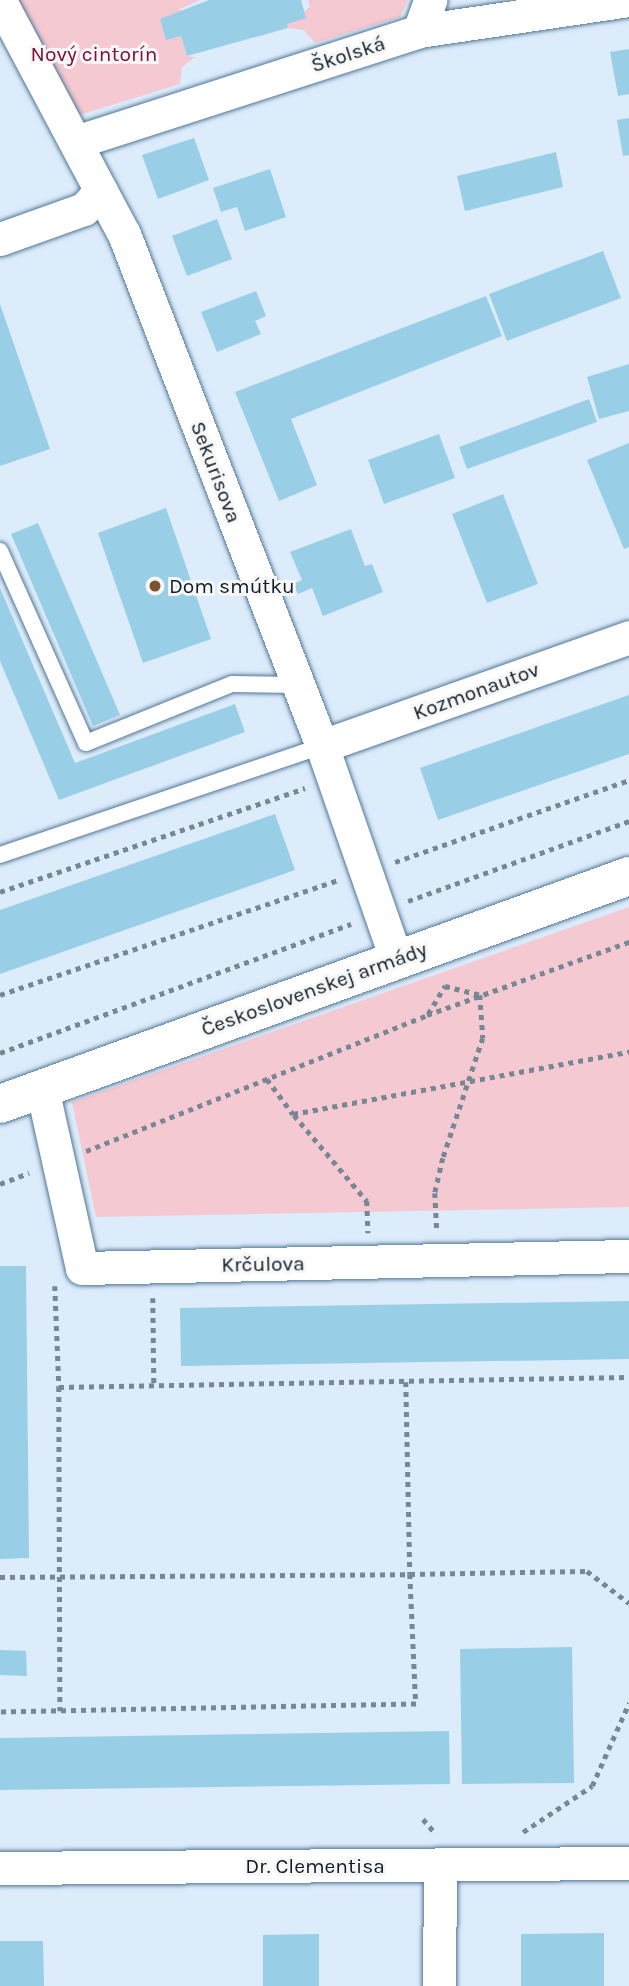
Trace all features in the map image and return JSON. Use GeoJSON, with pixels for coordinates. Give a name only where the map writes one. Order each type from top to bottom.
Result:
{"type":"FeatureCollection","features":[{"type":"Feature","properties":{"kind":"main road","name":"Československej armády"},"geometry":{"type":"LineString","coordinates":[[0,1104],[396,958],[629,876]]}},
{"type":"Feature","properties":{"kind":"street"},"geometry":{"type":"LineString","coordinates":[[419,31],[430,0]]}},
{"type":"Feature","properties":{"kind":"street","name":"Školská"},"geometry":{"type":"LineString","coordinates":[[76,142],[419,31],[628,0]]}},
{"type":"Feature","properties":{"kind":"street","name":"Sekurisova"},"geometry":{"type":"LineString","coordinates":[[0,1],[124,234],[322,746],[382,910],[396,958]]}},
{"type":"Feature","properties":{"kind":"street"},"geometry":{"type":"LineString","coordinates":[[0,239],[84,209],[101,190]]}},
{"type":"Feature","properties":{"kind":"street","name":"Kozmonautov"},"geometry":{"type":"LineString","coordinates":[[322,746],[629,637]]}},
{"type":"Feature","properties":{"kind":"street","name":"Krčulova"},"geometry":{"type":"LineString","coordinates":[[42,1088],[82,1268],[629,1256]]}},
{"type":"Feature","properties":{"kind":"street","name":"Dr. Clementisa"},"geometry":{"type":"LineString","coordinates":[[0,1867],[629,1863]]}},
{"type":"Feature","properties":{"kind":"street"},"geometry":{"type":"LineString","coordinates":[[439,1986],[440,1865]]}},
{"type":"Feature","properties":{"kind":"lane"},"geometry":{"type":"LineString","coordinates":[[0,551],[86,743],[232,684],[298,685]]}},
{"type":"Feature","properties":{"kind":"lane"},"geometry":{"type":"LineString","coordinates":[[0,855],[322,746]]}},
{"type":"Feature","properties":{"kind":"path"},"geometry":{"type":"LineString","coordinates":[[0,892],[334,778]]}},
{"type":"Feature","properties":{"kind":"path"},"geometry":{"type":"LineString","coordinates":[[0,995],[309,887],[368,872],[629,780]]}},
{"type":"Feature","properties":{"kind":"path"},"geometry":{"type":"LineString","coordinates":[[0,1053],[629,821]]}},
{"type":"Feature","properties":{"kind":"path"},"geometry":{"type":"LineString","coordinates":[[0,1184],[427,1015],[629,942]]}},
{"type":"Feature","properties":{"kind":"path"},"geometry":{"type":"LineString","coordinates":[[427,1015],[444,986],[480,995]]}},
{"type":"Feature","properties":{"kind":"path"},"geometry":{"type":"LineString","coordinates":[[438,1260],[435,1194],[483,1038],[480,995]]}},
{"type":"Feature","properties":{"kind":"path"},"geometry":{"type":"LineString","coordinates":[[293,1114],[629,1052]]}},
{"type":"Feature","properties":{"kind":"path"},"geometry":{"type":"LineString","coordinates":[[267,1079],[367,1201],[370,1262]]}},
{"type":"Feature","properties":{"kind":"path"},"geometry":{"type":"LineString","coordinates":[[55,1282],[60,1387],[61,1711]]}},
{"type":"Feature","properties":{"kind":"path"},"geometry":{"type":"LineString","coordinates":[[60,1387],[629,1377]]}},
{"type":"Feature","properties":{"kind":"path"},"geometry":{"type":"LineString","coordinates":[[0,1712],[416,1704],[406,1381]]}},
{"type":"Feature","properties":{"kind":"path"},"geometry":{"type":"LineString","coordinates":[[0,1577],[60,1580],[587,1571],[629,1602]]}},
{"type":"Feature","properties":{"kind":"path"},"geometry":{"type":"LineString","coordinates":[[516,1836],[592,1786],[629,1703]]}},
{"type":"Feature","properties":{"kind":"green space","name":"Nový cintorín"},"geometry":{"type":"Polygon","coordinates":[[[5,0],[200,0],[180,9],[181,36],[187,56],[195,57],[182,67],[180,84],[66,119],[5,0]]]}},
{"type":"Feature","properties":{"kind":"green space"},"geometry":{"type":"Polygon","coordinates":[[[308,0],[408,0],[400,17],[315,43],[304,30],[288,28],[287,24],[310,7],[308,0]]]}},
{"type":"Feature","properties":{"kind":"green space"},"geometry":{"type":"Polygon","coordinates":[[[629,907],[629,1207],[96,1217],[72,1102],[629,907]]]}},
{"type":"Feature","properties":{"kind":"building"},"geometry":{"type":"Polygon","coordinates":[[[209,0],[301,0],[306,18],[287,24],[288,28],[187,56],[181,36],[166,40],[160,19],[209,0]]]}},
{"type":"Feature","properties":{"kind":"building"},"geometry":{"type":"Polygon","coordinates":[[[629,49],[629,94],[618,96],[610,52],[629,49]]]}},
{"type":"Feature","properties":{"kind":"building"},"geometry":{"type":"Polygon","coordinates":[[[629,118],[629,155],[623,156],[617,120],[629,118]]]}},
{"type":"Feature","properties":{"kind":"building"},"geometry":{"type":"Polygon","coordinates":[[[194,138],[209,180],[158,199],[142,155],[194,138]]]}},
{"type":"Feature","properties":{"kind":"building"},"geometry":{"type":"Polygon","coordinates":[[[556,152],[563,187],[465,211],[457,176],[556,152]]]}},
{"type":"Feature","properties":{"kind":"building"},"geometry":{"type":"Polygon","coordinates":[[[270,169],[286,217],[245,231],[237,207],[221,212],[213,188],[270,169]]]}},
{"type":"Feature","properties":{"kind":"building"},"geometry":{"type":"Polygon","coordinates":[[[217,219],[232,259],[187,276],[172,236],[217,219]]]}},
{"type":"Feature","properties":{"kind":"building"},"geometry":{"type":"Polygon","coordinates":[[[603,251],[621,298],[507,341],[489,294],[603,251]]]}},
{"type":"Feature","properties":{"kind":"building"},"geometry":{"type":"Polygon","coordinates":[[[256,291],[266,316],[255,321],[261,334],[217,352],[201,312],[256,291]]]}},
{"type":"Feature","properties":{"kind":"building"},"geometry":{"type":"Polygon","coordinates":[[[486,296],[502,336],[291,419],[317,485],[279,501],[235,392],[486,296]]]}},
{"type":"Feature","properties":{"kind":"building"},"geometry":{"type":"Polygon","coordinates":[[[0,304],[50,449],[0,466],[0,304]]]}},
{"type":"Feature","properties":{"kind":"building"},"geometry":{"type":"Polygon","coordinates":[[[629,364],[629,411],[599,419],[587,377],[629,364]]]}},
{"type":"Feature","properties":{"kind":"building"},"geometry":{"type":"Polygon","coordinates":[[[589,399],[597,422],[467,469],[459,447],[589,399]]]}},
{"type":"Feature","properties":{"kind":"building"},"geometry":{"type":"Polygon","coordinates":[[[439,434],[455,478],[384,504],[368,460],[439,434]]]}},
{"type":"Feature","properties":{"kind":"building"},"geometry":{"type":"Polygon","coordinates":[[[629,443],[629,547],[624,549],[587,460],[629,443]]]}},
{"type":"Feature","properties":{"kind":"building"},"geometry":{"type":"Polygon","coordinates":[[[503,494],[538,584],[487,603],[452,514],[503,494]]]}},
{"type":"Feature","properties":{"kind":"building","name":"Dom smútku"},"geometry":{"type":"Polygon","coordinates":[[[166,508],[211,639],[143,663],[98,533],[166,508]]]}},
{"type":"Feature","properties":{"kind":"building"},"geometry":{"type":"Polygon","coordinates":[[[38,523],[120,715],[93,726],[11,534],[38,523]]]}},
{"type":"Feature","properties":{"kind":"building"},"geometry":{"type":"Polygon","coordinates":[[[351,529],[365,566],[372,564],[383,592],[323,616],[312,588],[298,594],[293,584],[302,580],[290,552],[351,529]]]}},
{"type":"Feature","properties":{"kind":"building"},"geometry":{"type":"Polygon","coordinates":[[[0,588],[75,763],[235,704],[245,732],[59,800],[0,661],[0,588]]]}},
{"type":"Feature","properties":{"kind":"building"},"geometry":{"type":"Polygon","coordinates":[[[629,695],[629,754],[438,820],[420,768],[629,695]]]}},
{"type":"Feature","properties":{"kind":"building"},"geometry":{"type":"Polygon","coordinates":[[[275,814],[295,870],[0,974],[0,910],[275,814]]]}},
{"type":"Feature","properties":{"kind":"building"},"geometry":{"type":"Polygon","coordinates":[[[0,1266],[26,1266],[29,1558],[0,1559],[0,1266]]]}},
{"type":"Feature","properties":{"kind":"building"},"geometry":{"type":"Polygon","coordinates":[[[629,1301],[629,1359],[181,1366],[180,1308],[629,1301]]]}},
{"type":"Feature","properties":{"kind":"building"},"geometry":{"type":"Polygon","coordinates":[[[572,1647],[574,1783],[462,1784],[460,1649],[572,1647]]]}},
{"type":"Feature","properties":{"kind":"building"},"geometry":{"type":"Polygon","coordinates":[[[0,1650],[26,1651],[27,1676],[0,1675],[0,1650]]]}},
{"type":"Feature","properties":{"kind":"building"},"geometry":{"type":"Polygon","coordinates":[[[449,1731],[450,1784],[0,1790],[0,1738],[449,1731]]]}},
{"type":"Feature","properties":{"kind":"building"},"geometry":{"type":"Polygon","coordinates":[[[604,1933],[604,1986],[521,1986],[521,1934],[604,1933]]]}},
{"type":"Feature","properties":{"kind":"building"},"geometry":{"type":"Polygon","coordinates":[[[319,1934],[319,1986],[263,1986],[263,1935],[319,1934]]]}},
{"type":"Feature","properties":{"kind":"building"},"geometry":{"type":"Polygon","coordinates":[[[0,1941],[43,1941],[44,1986],[0,1986],[0,1941]]]}},
{"type":"Feature","properties":{"kind":"place","name":"Dom smútku"},"geometry":{"type":"Point","coordinates":[155,586]}}]}
